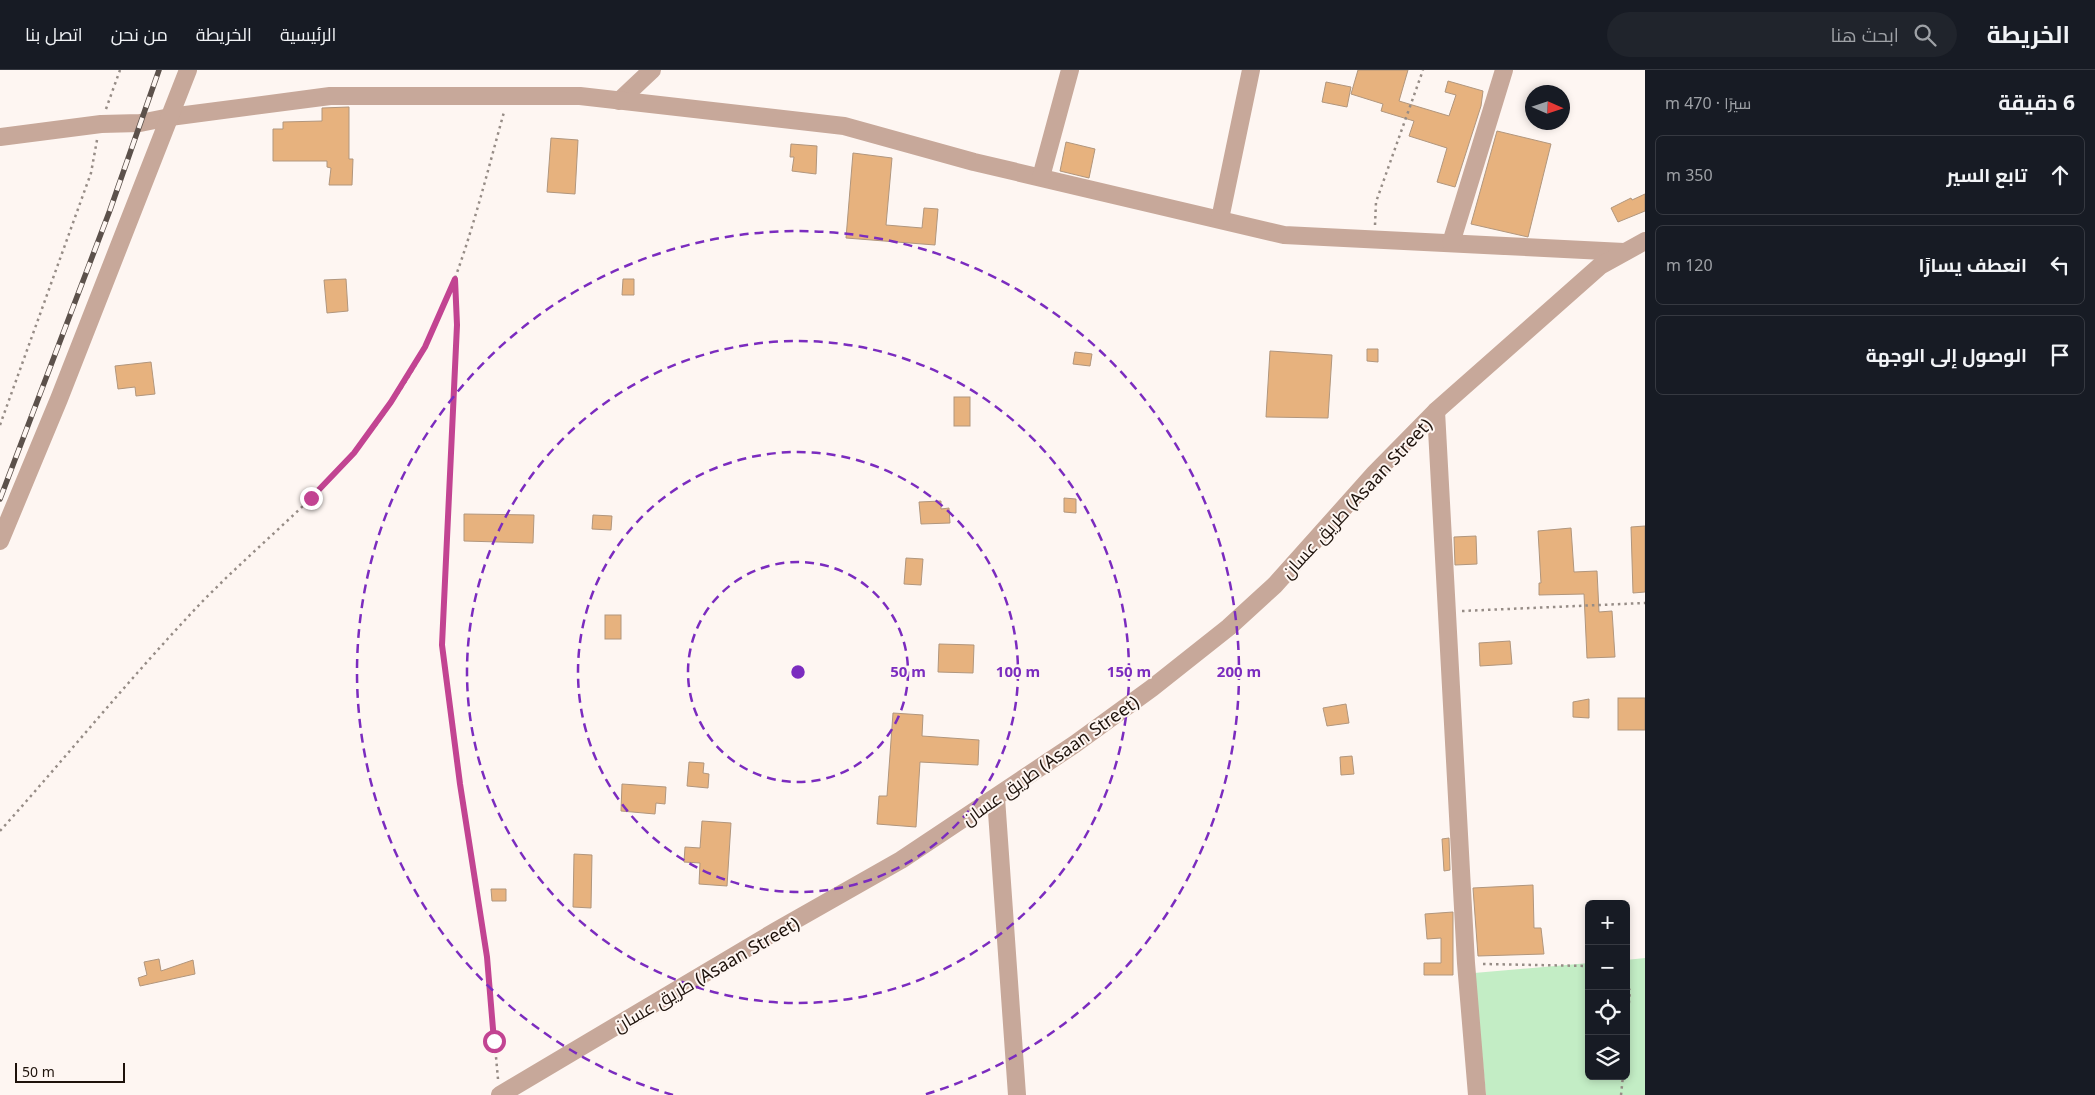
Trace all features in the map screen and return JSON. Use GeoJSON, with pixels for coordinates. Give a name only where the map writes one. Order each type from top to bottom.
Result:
{"type":"FeatureCollection","features":[{"type":"Feature","properties":{"kind":"street"},"geometry":{"type":"LineString","coordinates":[[0,541],[59,399],[188,70]]}},
{"type":"Feature","properties":{"kind":"street"},"geometry":{"type":"LineString","coordinates":[[619,101],[652,70]]}},
{"type":"Feature","properties":{"kind":"street"},"geometry":{"type":"LineString","coordinates":[[1041,178],[1070,70]]}},
{"type":"Feature","properties":{"kind":"street"},"geometry":{"type":"LineString","coordinates":[[1220,220],[1246,84],[1251,70]]}},
{"type":"Feature","properties":{"kind":"street"},"geometry":{"type":"LineString","coordinates":[[1451,243],[1504,70]]}},
{"type":"Feature","properties":{"kind":"street"},"geometry":{"type":"LineString","coordinates":[[0,137],[101,124],[140,123],[170,117],[330,96],[580,96],[844,126],[974,162],[1284,234],[1624,252]]}},
{"type":"Feature","properties":{"kind":"street","name":"طريق عسان (Asaan Street)"},"geometry":{"type":"LineString","coordinates":[[500,1090],[901,860],[996,798],[1152,688],[1229,627],[1275,585],[1376,473],[1436,411],[1600,266],[1645,240]]}},
{"type":"Feature","properties":{"kind":"street"},"geometry":{"type":"LineString","coordinates":[[1436,411],[1466,963],[1477,1095]]}},
{"type":"Feature","properties":{"kind":"street"},"geometry":{"type":"LineString","coordinates":[[996,798],[1017,1095]]}},
{"type":"Feature","properties":{"kind":"path"},"geometry":{"type":"LineString","coordinates":[[0,425],[91,173],[101,124],[120,70]]}},
{"type":"Feature","properties":{"kind":"path"},"geometry":{"type":"LineString","coordinates":[[1374,239],[1376,202],[1423,70]]}},
{"type":"Feature","properties":{"kind":"path"},"geometry":{"type":"LineString","coordinates":[[0,830],[55,770],[143,663],[239,564],[311,498],[354,453],[425,347],[455,279],[479,204],[508,96]]}},
{"type":"Feature","properties":{"kind":"path"},"geometry":{"type":"LineString","coordinates":[[455,279],[457,325],[442,645],[460,784],[487,957],[500,1090]]}},
{"type":"Feature","properties":{"kind":"path"},"geometry":{"type":"LineString","coordinates":[[1448,612],[1645,603]]}},
{"type":"Feature","properties":{"kind":"path"},"geometry":{"type":"LineString","coordinates":[[1466,963],[1585,966]]}},
{"type":"Feature","properties":{"kind":"path"},"geometry":{"type":"LineString","coordinates":[[1622,1095],[1623,1080]]}},
{"type":"Feature","properties":{"kind":"green space"},"geometry":{"type":"Polygon","coordinates":[[[1645,958],[1645,1095],[1486,1095],[1474,973],[1585,963],[1585,1080],[1630,1080],[1630,960],[1645,958]]]}},
{"type":"Feature","properties":{"kind":"building"},"geometry":{"type":"Polygon","coordinates":[[[1358,70],[1408,70],[1399,101],[1449,116],[1456,95],[1445,92],[1448,81],[1483,91],[1481,106],[1455,187],[1437,182],[1447,148],[1409,136],[1414,121],[1381,111],[1383,104],[1351,94],[1358,70]]]}},
{"type":"Feature","properties":{"kind":"building"},"geometry":{"type":"Polygon","coordinates":[[[1326,82],[1351,87],[1347,107],[1322,102],[1326,82]]]}},
{"type":"Feature","properties":{"kind":"building"},"geometry":{"type":"Polygon","coordinates":[[[349,107],[349,159],[353,159],[352,185],[329,185],[331,168],[327,167],[327,161],[273,161],[273,129],[283,129],[283,122],[322,121],[322,108],[349,107]]]}},
{"type":"Feature","properties":{"kind":"building"},"geometry":{"type":"Polygon","coordinates":[[[1497,131],[1551,144],[1528,237],[1471,224],[1497,131]]]}},
{"type":"Feature","properties":{"kind":"building"},"geometry":{"type":"Polygon","coordinates":[[[551,138],[578,140],[575,194],[547,192],[551,138]]]}},
{"type":"Feature","properties":{"kind":"building"},"geometry":{"type":"Polygon","coordinates":[[[1066,142],[1095,149],[1089,178],[1060,171],[1066,142]]]}},
{"type":"Feature","properties":{"kind":"building"},"geometry":{"type":"Polygon","coordinates":[[[791,144],[817,146],[816,174],[792,171],[794,157],[790,157],[791,144]]]}},
{"type":"Feature","properties":{"kind":"building"},"geometry":{"type":"Polygon","coordinates":[[[853,153],[892,158],[886,225],[922,228],[924,208],[938,209],[935,245],[846,238],[853,153]]]}},
{"type":"Feature","properties":{"kind":"building"},"geometry":{"type":"Polygon","coordinates":[[[1645,194],[1645,211],[1618,222],[1611,208],[1631,198],[1632,200],[1645,194]]]}},
{"type":"Feature","properties":{"kind":"building"},"geometry":{"type":"Polygon","coordinates":[[[346,279],[348,311],[327,313],[324,280],[346,279]]]}},
{"type":"Feature","properties":{"kind":"building"},"geometry":{"type":"Polygon","coordinates":[[[623,279],[634,279],[634,295],[622,295],[623,279]]]}},
{"type":"Feature","properties":{"kind":"building"},"geometry":{"type":"Polygon","coordinates":[[[1367,349],[1378,349],[1378,362],[1367,361],[1367,349]]]}},
{"type":"Feature","properties":{"kind":"building"},"geometry":{"type":"Polygon","coordinates":[[[1270,351],[1332,355],[1328,418],[1266,417],[1270,351]]]}},
{"type":"Feature","properties":{"kind":"building"},"geometry":{"type":"Polygon","coordinates":[[[1075,352],[1092,354],[1090,366],[1073,364],[1075,352]]]}},
{"type":"Feature","properties":{"kind":"building"},"geometry":{"type":"Polygon","coordinates":[[[151,362],[155,394],[136,396],[135,387],[118,389],[115,366],[151,362]]]}},
{"type":"Feature","properties":{"kind":"building"},"geometry":{"type":"Polygon","coordinates":[[[954,397],[970,397],[970,426],[954,426],[954,397]]]}},
{"type":"Feature","properties":{"kind":"building"},"geometry":{"type":"Polygon","coordinates":[[[1064,498],[1076,499],[1076,513],[1064,512],[1064,498]]]}},
{"type":"Feature","properties":{"kind":"building"},"geometry":{"type":"Polygon","coordinates":[[[941,501],[941,509],[949,508],[950,523],[921,524],[919,502],[941,501]]]}},
{"type":"Feature","properties":{"kind":"building"},"geometry":{"type":"Polygon","coordinates":[[[464,514],[534,515],[533,543],[464,541],[464,514]]]}},
{"type":"Feature","properties":{"kind":"building"},"geometry":{"type":"Polygon","coordinates":[[[593,515],[612,516],[611,530],[592,529],[593,515]]]}},
{"type":"Feature","properties":{"kind":"building"},"geometry":{"type":"Polygon","coordinates":[[[1645,526],[1645,592],[1633,593],[1631,527],[1645,526]]]}},
{"type":"Feature","properties":{"kind":"building"},"geometry":{"type":"Polygon","coordinates":[[[1571,528],[1574,572],[1597,571],[1599,612],[1612,611],[1615,657],[1587,658],[1584,594],[1539,595],[1539,583],[1541,583],[1538,531],[1571,528]]]}},
{"type":"Feature","properties":{"kind":"building"},"geometry":{"type":"Polygon","coordinates":[[[1476,536],[1477,564],[1455,565],[1454,537],[1476,536]]]}},
{"type":"Feature","properties":{"kind":"building"},"geometry":{"type":"Polygon","coordinates":[[[906,558],[923,559],[921,585],[904,584],[906,558]]]}},
{"type":"Feature","properties":{"kind":"building"},"geometry":{"type":"Polygon","coordinates":[[[605,615],[621,615],[621,639],[605,639],[605,615]]]}},
{"type":"Feature","properties":{"kind":"building"},"geometry":{"type":"Polygon","coordinates":[[[1510,641],[1512,664],[1480,666],[1479,643],[1510,641]]]}},
{"type":"Feature","properties":{"kind":"building"},"geometry":{"type":"Polygon","coordinates":[[[939,644],[974,645],[973,673],[938,672],[939,644]]]}},
{"type":"Feature","properties":{"kind":"building"},"geometry":{"type":"Polygon","coordinates":[[[1618,698],[1645,698],[1645,730],[1618,730],[1618,698]]]}},
{"type":"Feature","properties":{"kind":"building"},"geometry":{"type":"Polygon","coordinates":[[[1589,699],[1589,718],[1573,717],[1573,702],[1589,699]]]}},
{"type":"Feature","properties":{"kind":"building"},"geometry":{"type":"Polygon","coordinates":[[[1346,704],[1349,723],[1327,726],[1323,708],[1346,704]]]}},
{"type":"Feature","properties":{"kind":"building"},"geometry":{"type":"Polygon","coordinates":[[[893,713],[923,715],[922,736],[979,740],[978,765],[920,762],[916,827],[877,824],[879,796],[887,796],[893,713]]]}},
{"type":"Feature","properties":{"kind":"building"},"geometry":{"type":"Polygon","coordinates":[[[1352,756],[1354,774],[1341,775],[1340,757],[1352,756]]]}},
{"type":"Feature","properties":{"kind":"building"},"geometry":{"type":"Polygon","coordinates":[[[689,762],[704,763],[703,773],[709,774],[708,788],[687,786],[689,762]]]}},
{"type":"Feature","properties":{"kind":"building"},"geometry":{"type":"Polygon","coordinates":[[[622,784],[666,787],[665,804],[656,803],[655,814],[621,811],[622,784]]]}},
{"type":"Feature","properties":{"kind":"building"},"geometry":{"type":"Polygon","coordinates":[[[702,821],[731,823],[727,886],[699,884],[700,863],[684,862],[685,847],[700,848],[702,821]]]}},
{"type":"Feature","properties":{"kind":"building"},"geometry":{"type":"Polygon","coordinates":[[[1449,838],[1450,870],[1444,871],[1442,839],[1449,838]]]}},
{"type":"Feature","properties":{"kind":"building"},"geometry":{"type":"Polygon","coordinates":[[[574,854],[592,855],[591,908],[573,907],[574,854]]]}},
{"type":"Feature","properties":{"kind":"building"},"geometry":{"type":"Polygon","coordinates":[[[1533,885],[1534,928],[1541,928],[1544,954],[1478,956],[1473,888],[1533,885]]]}},
{"type":"Feature","properties":{"kind":"building"},"geometry":{"type":"Polygon","coordinates":[[[491,889],[506,889],[506,901],[492,901],[491,889]]]}},
{"type":"Feature","properties":{"kind":"building"},"geometry":{"type":"Polygon","coordinates":[[[1453,912],[1453,975],[1424,975],[1424,963],[1441,963],[1441,938],[1427,939],[1425,914],[1453,912]]]}},
{"type":"Feature","properties":{"kind":"building"},"geometry":{"type":"Polygon","coordinates":[[[159,959],[161,971],[193,960],[195,974],[140,986],[138,978],[147,975],[144,962],[159,959]]]}},
{"type":"Feature","properties":{"kind":"railway"},"geometry":{"type":"LineString","coordinates":[[0,499],[110,210],[159,70]]}},
{"type":"Feature","properties":{"kind":"route"},"geometry":{"type":"LineString","coordinates":[[311,498],[354,453],[391,402],[425,347],[455,279],[457,325],[450,509],[442,645],[460,784],[487,957],[494,1041]]}}]}
